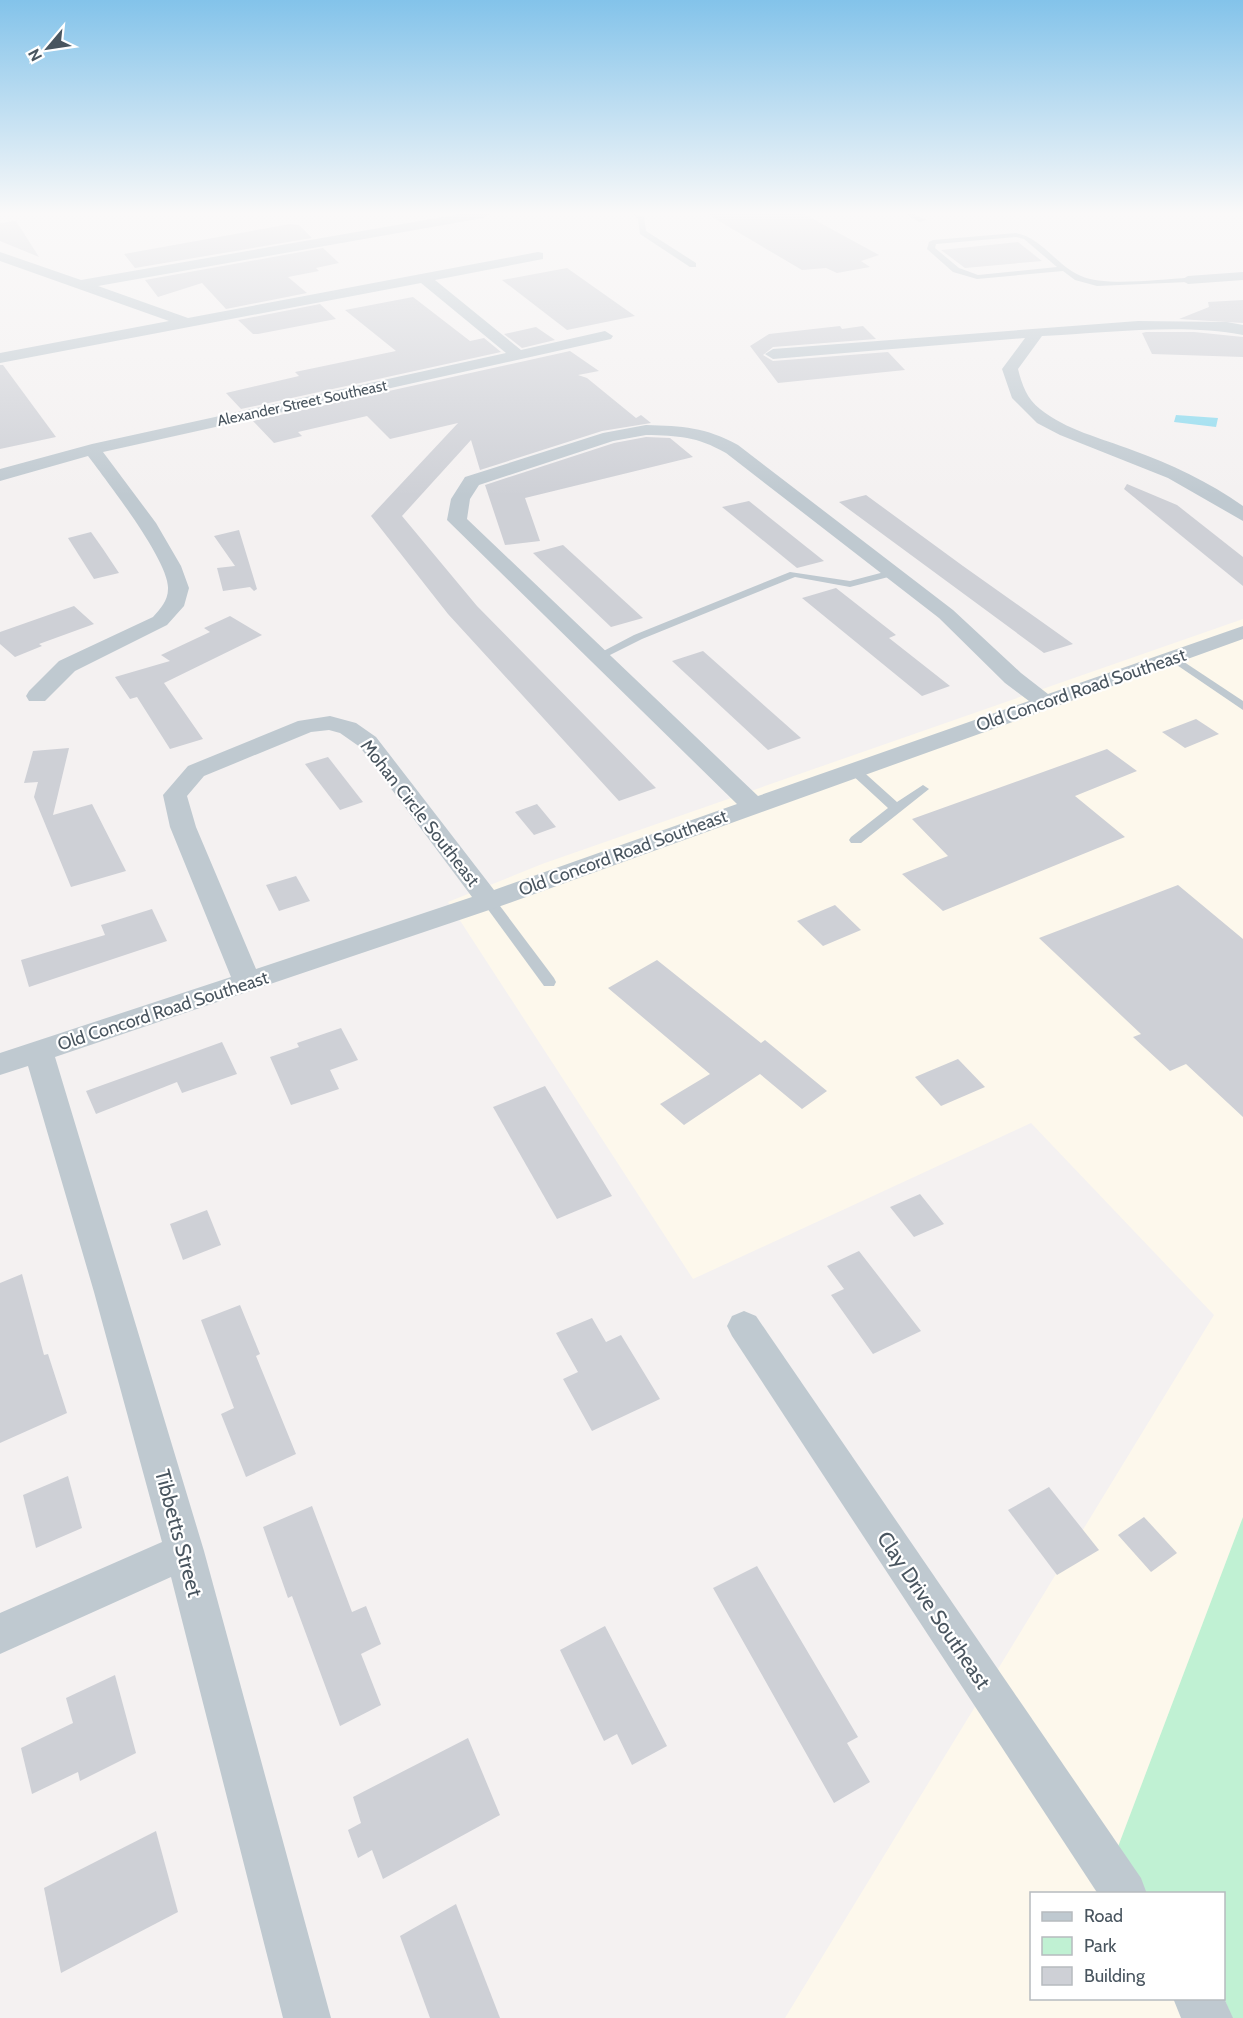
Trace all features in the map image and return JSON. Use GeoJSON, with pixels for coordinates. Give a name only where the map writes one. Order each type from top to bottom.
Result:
{"type":"FeatureCollection","features":[{"type":"Feature","properties":{"kind":"street"},"geometry":{"type":"LineString","coordinates":[[144,308],[185,322]]}},
{"type":"Feature","properties":{"kind":"street"},"geometry":{"type":"LineString","coordinates":[[0,358],[258,308]]}},
{"type":"Feature","properties":{"kind":"street"},"geometry":{"type":"LineString","coordinates":[[461,308],[519,356]]}},
{"type":"Feature","properties":{"kind":"street"},"geometry":{"type":"LineString","coordinates":[[773,354],[1138,326],[1227,327],[1243,330]]}},
{"type":"Feature","properties":{"kind":"street"},"geometry":{"type":"LineString","coordinates":[[1037,332],[1010,369],[1013,386],[1034,412],[1085,438],[1164,468],[1223,500],[1243,515]]}},
{"type":"Feature","properties":{"kind":"street","name":"Alexander Street Southeast"},"geometry":{"type":"LineString","coordinates":[[0,476],[92,449],[604,336]]}},
{"type":"Feature","properties":{"kind":"street"},"geometry":{"type":"LineString","coordinates":[[754,806],[457,520],[456,510],[464,490],[472,481],[609,437],[646,430],[689,431],[711,437],[732,449],[946,614],[1013,678],[1045,702]]}},
{"type":"Feature","properties":{"kind":"street"},"geometry":{"type":"LineString","coordinates":[[37,696],[67,666],[160,621],[174,606],[179,588],[171,566],[146,523],[92,449]]}},
{"type":"Feature","properties":{"kind":"street","name":"Old Concord Road Southeast"},"geometry":{"type":"LineString","coordinates":[[0,1064],[489,901],[1243,632]]}},
{"type":"Feature","properties":{"kind":"street","name":"Mohan Circle Southeast"},"geometry":{"type":"LineString","coordinates":[[248,983],[183,827],[175,795],[196,771],[306,726],[330,723],[348,728],[368,742],[489,901]]}},
{"type":"Feature","properties":{"kind":"street","name":"Tibbetts Street"},"geometry":{"type":"LineString","coordinates":[[39,1052],[96,1236],[184,1551],[307,2018]]}},
{"type":"Feature","properties":{"kind":"street","name":"Clay Drive Southeast"},"geometry":{"type":"LineString","coordinates":[[744,1326],[1124,1892]]}},
{"type":"Feature","properties":{"kind":"street"},"geometry":{"type":"LineString","coordinates":[[0,1634],[184,1551]]}},
{"type":"Feature","properties":{"kind":"street"},"geometry":{"type":"LineString","coordinates":[[1197,2000],[1209,2018]]}},
{"type":"Feature","properties":{"kind":"lane"},"geometry":{"type":"LineString","coordinates":[[600,656],[733,597],[794,574],[850,584],[892,573]]}},
{"type":"Feature","properties":{"kind":"lane"},"geometry":{"type":"LineString","coordinates":[[1172,657],[1243,706]]}},
{"type":"Feature","properties":{"kind":"lane"},"geometry":{"type":"LineString","coordinates":[[854,770],[896,808]]}},
{"type":"Feature","properties":{"kind":"lane"},"geometry":{"type":"LineString","coordinates":[[856,840],[923,789]]}},
{"type":"Feature","properties":{"kind":"lane"},"geometry":{"type":"LineString","coordinates":[[489,901],[549,982]]}},
{"type":"Feature","properties":{"kind":"shaded area"},"geometry":{"type":"Polygon","coordinates":[[[1243,619],[1243,2018],[785,2018],[1214,1315],[1031,1123],[693,1279],[448,902],[542,864],[1243,619]]]}},
{"type":"Feature","properties":{"kind":"green space"},"geometry":{"type":"Polygon","coordinates":[[[1243,1517],[1243,2018],[1232,2018],[1225,2000],[1225,1892],[1144,1892],[1116,1852],[1243,1517]]]}},
{"type":"Feature","properties":{"kind":"water"},"geometry":{"type":"Polygon","coordinates":[[[1176,415],[1218,418],[1216,427],[1174,422],[1176,415]]]}},
{"type":"Feature","properties":{"kind":"building"},"geometry":{"type":"Polygon","coordinates":[[[299,308],[324,308],[336,319],[258,334],[253,334],[238,320],[299,308]]]}},
{"type":"Feature","properties":{"kind":"building"},"geometry":{"type":"Polygon","coordinates":[[[427,308],[470,341],[484,338],[501,352],[241,409],[226,393],[299,376],[295,372],[396,351],[345,310],[427,308]]]}},
{"type":"Feature","properties":{"kind":"building"},"geometry":{"type":"Polygon","coordinates":[[[539,308],[624,308],[635,316],[567,330],[539,308]]]}},
{"type":"Feature","properties":{"kind":"building"},"geometry":{"type":"Polygon","coordinates":[[[1206,308],[1243,308],[1243,323],[1179,319],[1206,308]]]}},
{"type":"Feature","properties":{"kind":"building"},"geometry":{"type":"Polygon","coordinates":[[[840,326],[842,329],[863,326],[876,339],[773,347],[763,355],[773,361],[888,352],[905,370],[778,383],[750,346],[769,334],[840,326]]]}},
{"type":"Feature","properties":{"kind":"building"},"geometry":{"type":"Polygon","coordinates":[[[536,327],[555,340],[522,348],[504,334],[536,327]]]}},
{"type":"Feature","properties":{"kind":"building"},"geometry":{"type":"Polygon","coordinates":[[[1194,332],[1243,337],[1243,357],[1152,354],[1142,333],[1194,332]]]}},
{"type":"Feature","properties":{"kind":"building"},"geometry":{"type":"Polygon","coordinates":[[[570,351],[599,371],[578,375],[587,378],[636,418],[641,415],[651,423],[602,431],[480,470],[471,440],[402,516],[477,606],[656,788],[619,801],[448,614],[371,516],[458,423],[390,439],[367,416],[298,432],[302,436],[274,443],[253,421],[570,351]]]}},
{"type":"Feature","properties":{"kind":"building"},"geometry":{"type":"Polygon","coordinates":[[[0,365],[3,365],[56,437],[0,449],[0,365]]]}},
{"type":"Feature","properties":{"kind":"building"},"geometry":{"type":"Polygon","coordinates":[[[646,437],[670,438],[693,457],[525,498],[540,541],[505,545],[485,485],[614,443],[646,437]]]}},
{"type":"Feature","properties":{"kind":"building"},"geometry":{"type":"Polygon","coordinates":[[[1127,484],[1177,505],[1243,557],[1243,586],[1124,489],[1127,484]]]}},
{"type":"Feature","properties":{"kind":"building"},"geometry":{"type":"Polygon","coordinates":[[[866,495],[1073,644],[1044,653],[839,502],[866,495]]]}},
{"type":"Feature","properties":{"kind":"building"},"geometry":{"type":"Polygon","coordinates":[[[749,501],[824,561],[797,568],[722,507],[749,501]]]}},
{"type":"Feature","properties":{"kind":"building"},"geometry":{"type":"Polygon","coordinates":[[[239,530],[257,589],[254,591],[250,587],[223,591],[217,568],[235,566],[214,536],[239,530]]]}},
{"type":"Feature","properties":{"kind":"building"},"geometry":{"type":"Polygon","coordinates":[[[91,532],[119,573],[94,579],[68,538],[91,532]]]}},
{"type":"Feature","properties":{"kind":"building"},"geometry":{"type":"Polygon","coordinates":[[[563,545],[643,618],[611,627],[533,553],[563,545]]]}},
{"type":"Feature","properties":{"kind":"building"},"geometry":{"type":"Polygon","coordinates":[[[836,588],[896,635],[889,638],[950,686],[922,696],[802,598],[836,588]]]}},
{"type":"Feature","properties":{"kind":"building"},"geometry":{"type":"Polygon","coordinates":[[[74,606],[94,624],[39,644],[42,646],[15,657],[0,644],[0,632],[74,606]]]}},
{"type":"Feature","properties":{"kind":"building"},"geometry":{"type":"Polygon","coordinates":[[[230,616],[262,635],[164,683],[203,739],[170,749],[137,697],[130,699],[115,677],[170,661],[161,655],[210,632],[204,628],[230,616]]]}},
{"type":"Feature","properties":{"kind":"building"},"geometry":{"type":"Polygon","coordinates":[[[703,651],[801,738],[768,750],[672,661],[703,651]]]}},
{"type":"Feature","properties":{"kind":"building"},"geometry":{"type":"Polygon","coordinates":[[[1196,719],[1219,734],[1185,748],[1162,732],[1196,719]]]}},
{"type":"Feature","properties":{"kind":"building"},"geometry":{"type":"Polygon","coordinates":[[[69,748],[53,815],[92,804],[126,871],[71,887],[34,797],[38,782],[24,783],[33,751],[69,748]]]}},
{"type":"Feature","properties":{"kind":"building"},"geometry":{"type":"Polygon","coordinates":[[[1107,749],[1137,771],[1075,796],[1125,837],[943,911],[902,874],[948,856],[912,819],[1107,749]]]}},
{"type":"Feature","properties":{"kind":"building"},"geometry":{"type":"Polygon","coordinates":[[[328,757],[363,802],[340,810],[305,764],[328,757]]]}},
{"type":"Feature","properties":{"kind":"building"},"geometry":{"type":"Polygon","coordinates":[[[537,804],[556,827],[534,835],[515,812],[537,804]]]}},
{"type":"Feature","properties":{"kind":"building"},"geometry":{"type":"Polygon","coordinates":[[[296,876],[310,901],[279,911],[266,885],[296,876]]]}},
{"type":"Feature","properties":{"kind":"building"},"geometry":{"type":"Polygon","coordinates":[[[1178,885],[1243,939],[1243,1117],[1186,1064],[1170,1071],[1133,1037],[1141,1034],[1039,938],[1178,885]]]}},
{"type":"Feature","properties":{"kind":"building"},"geometry":{"type":"Polygon","coordinates":[[[835,905],[861,930],[823,946],[797,921],[835,905]]]}},
{"type":"Feature","properties":{"kind":"building"},"geometry":{"type":"Polygon","coordinates":[[[152,909],[167,941],[29,987],[21,960],[105,935],[101,925],[152,909]]]}},
{"type":"Feature","properties":{"kind":"building"},"geometry":{"type":"Polygon","coordinates":[[[657,960],[761,1043],[765,1040],[827,1091],[802,1109],[760,1074],[684,1125],[660,1104],[710,1074],[608,988],[657,960]]]}},
{"type":"Feature","properties":{"kind":"building"},"geometry":{"type":"Polygon","coordinates":[[[341,1028],[358,1060],[330,1070],[339,1089],[291,1105],[270,1057],[299,1047],[297,1043],[341,1028]]]}},
{"type":"Feature","properties":{"kind":"building"},"geometry":{"type":"Polygon","coordinates":[[[222,1042],[237,1074],[182,1093],[177,1082],[96,1114],[86,1091],[222,1042]]]}},
{"type":"Feature","properties":{"kind":"building"},"geometry":{"type":"Polygon","coordinates":[[[958,1059],[985,1087],[941,1106],[915,1077],[958,1059]]]}},
{"type":"Feature","properties":{"kind":"building"},"geometry":{"type":"Polygon","coordinates":[[[545,1086],[612,1196],[557,1219],[493,1107],[545,1086]]]}},
{"type":"Feature","properties":{"kind":"building"},"geometry":{"type":"Polygon","coordinates":[[[920,1194],[944,1224],[914,1237],[890,1207],[920,1194]]]}},
{"type":"Feature","properties":{"kind":"building"},"geometry":{"type":"Polygon","coordinates":[[[207,1210],[221,1245],[183,1260],[170,1224],[207,1210]]]}},
{"type":"Feature","properties":{"kind":"building"},"geometry":{"type":"Polygon","coordinates":[[[859,1251],[921,1331],[873,1354],[831,1295],[844,1289],[827,1266],[859,1251]]]}},
{"type":"Feature","properties":{"kind":"building"},"geometry":{"type":"Polygon","coordinates":[[[22,1274],[44,1355],[48,1354],[67,1413],[0,1443],[0,1283],[22,1274]]]}},
{"type":"Feature","properties":{"kind":"building"},"geometry":{"type":"Polygon","coordinates":[[[240,1305],[260,1354],[256,1356],[296,1454],[246,1477],[221,1414],[234,1408],[201,1320],[240,1305]]]}},
{"type":"Feature","properties":{"kind":"building"},"geometry":{"type":"Polygon","coordinates":[[[592,1318],[606,1342],[621,1335],[660,1399],[592,1431],[563,1379],[578,1372],[556,1333],[592,1318]]]}},
{"type":"Feature","properties":{"kind":"building"},"geometry":{"type":"Polygon","coordinates":[[[68,1476],[82,1528],[36,1548],[23,1495],[68,1476]]]}},
{"type":"Feature","properties":{"kind":"building"},"geometry":{"type":"Polygon","coordinates":[[[1049,1487],[1099,1550],[1057,1575],[1008,1510],[1049,1487]]]}},
{"type":"Feature","properties":{"kind":"building"},"geometry":{"type":"Polygon","coordinates":[[[312,1506],[352,1612],[366,1606],[381,1644],[361,1654],[381,1705],[340,1726],[292,1596],[288,1598],[263,1527],[312,1506]]]}},
{"type":"Feature","properties":{"kind":"building"},"geometry":{"type":"Polygon","coordinates":[[[1144,1517],[1177,1553],[1151,1572],[1118,1535],[1144,1517]]]}},
{"type":"Feature","properties":{"kind":"building"},"geometry":{"type":"Polygon","coordinates":[[[757,1566],[858,1737],[847,1743],[870,1782],[834,1803],[713,1588],[757,1566]]]}},
{"type":"Feature","properties":{"kind":"building"},"geometry":{"type":"Polygon","coordinates":[[[605,1626],[667,1746],[632,1765],[617,1734],[604,1741],[560,1650],[605,1626]]]}},
{"type":"Feature","properties":{"kind":"building"},"geometry":{"type":"Polygon","coordinates":[[[115,1675],[136,1753],[80,1781],[78,1772],[32,1794],[21,1748],[73,1723],[66,1698],[115,1675]]]}},
{"type":"Feature","properties":{"kind":"building"},"geometry":{"type":"Polygon","coordinates":[[[468,1738],[500,1815],[383,1879],[372,1850],[358,1858],[348,1830],[361,1823],[353,1797],[468,1738]]]}},
{"type":"Feature","properties":{"kind":"building"},"geometry":{"type":"Polygon","coordinates":[[[156,1831],[178,1912],[61,1973],[44,1888],[156,1831]]]}},
{"type":"Feature","properties":{"kind":"building"},"geometry":{"type":"Polygon","coordinates":[[[456,1904],[500,2018],[430,2018],[400,1936],[456,1904]]]}}]}
